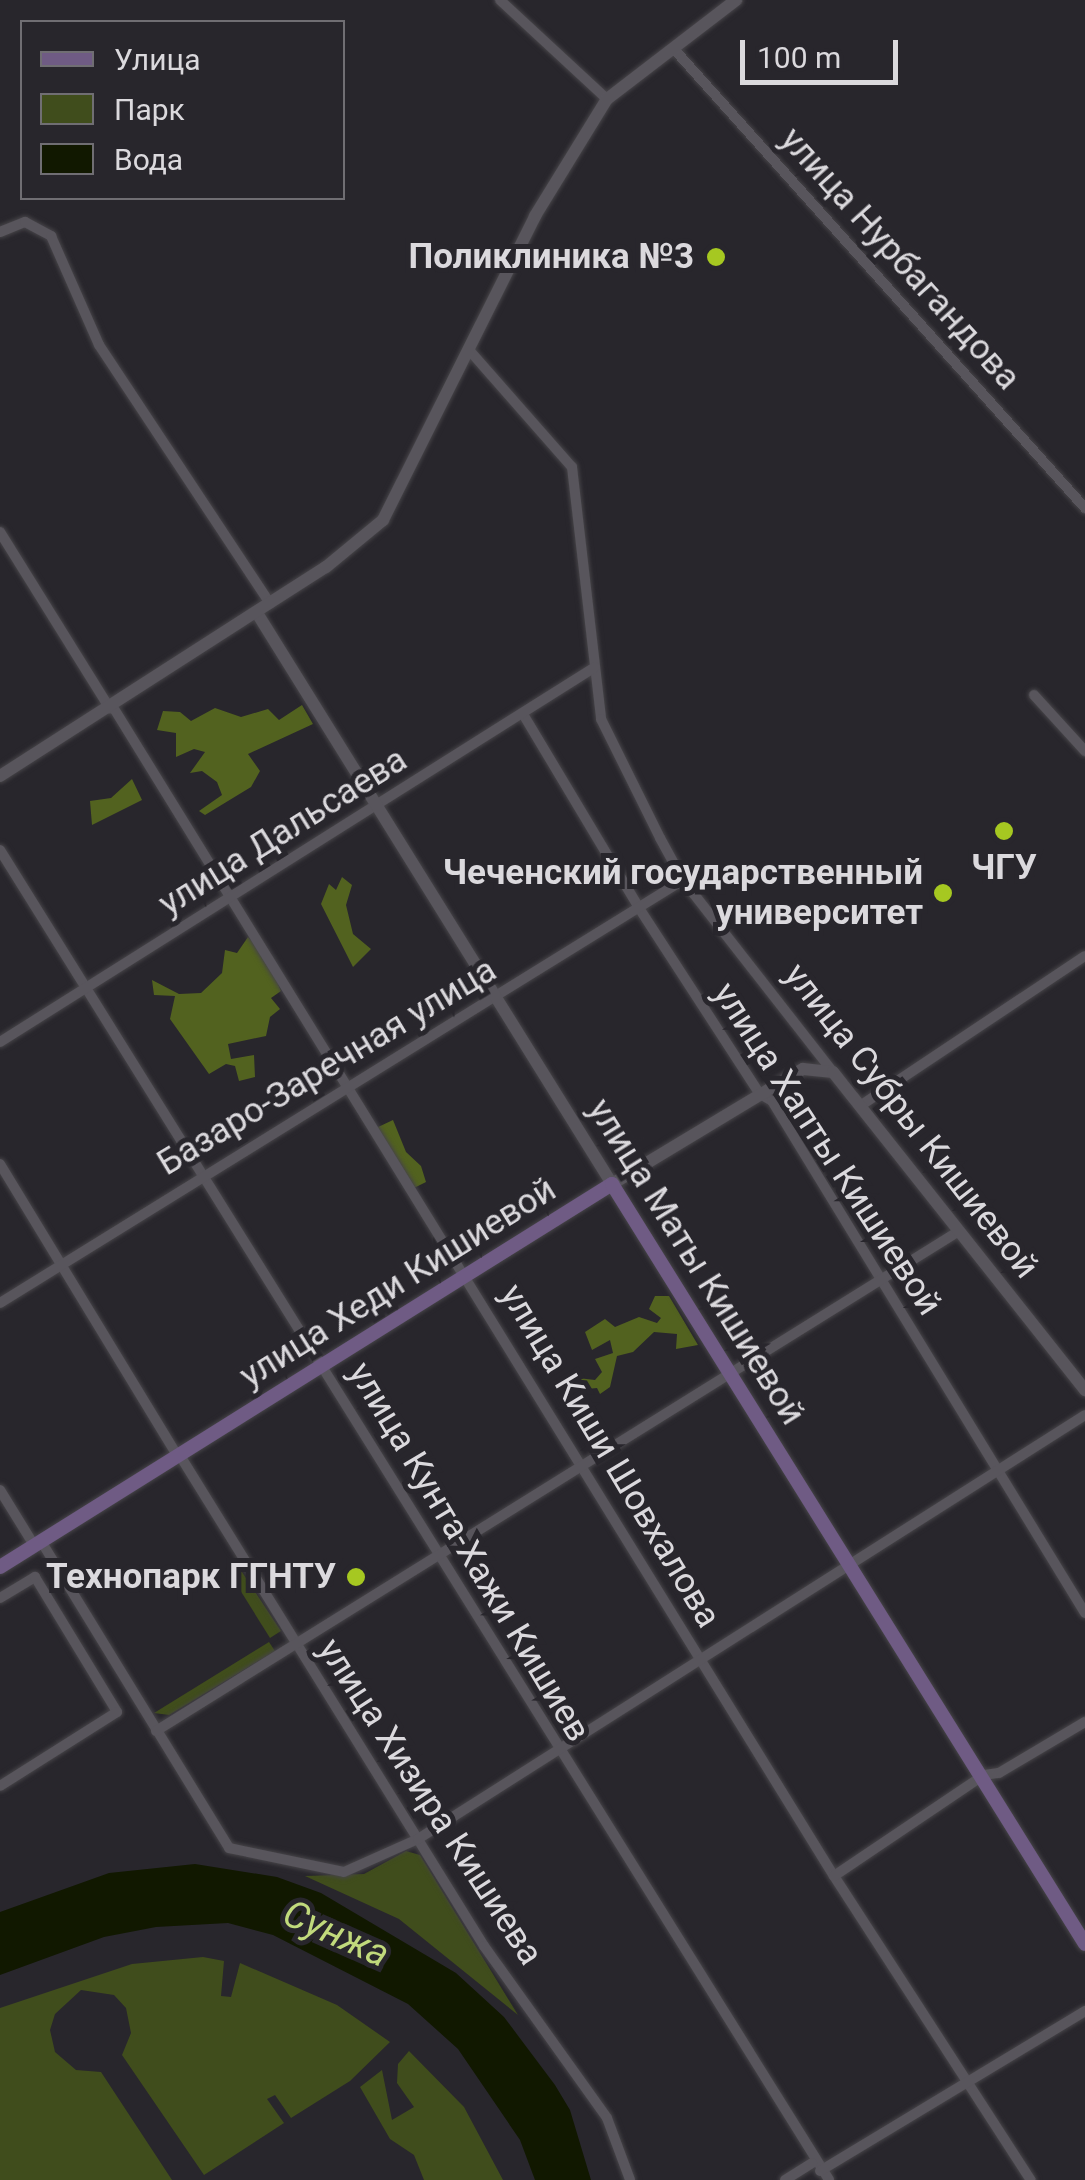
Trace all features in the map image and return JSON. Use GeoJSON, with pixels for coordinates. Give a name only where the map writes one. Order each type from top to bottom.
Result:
{"type":"FeatureCollection","features":[{"type":"Feature","properties":{"kind":"main road","name":"улица Хеди Кишиевой"},"geometry":{"type":"LineString","coordinates":[[0,1567],[612,1184]]}},
{"type":"Feature","properties":{"kind":"main road","name":"улица Маты Кишиевой"},"geometry":{"type":"LineString","coordinates":[[612,1184],[984,1775],[1085,1944]]}},
{"type":"Feature","properties":{"kind":"street"},"geometry":{"type":"LineString","coordinates":[[500,0],[608,98]]}},
{"type":"Feature","properties":{"kind":"street"},"geometry":{"type":"LineString","coordinates":[[0,776],[257,612],[383,520],[536,216],[608,98],[736,0]]}},
{"type":"Feature","properties":{"kind":"street","name":"улица Нурбагандова"},"geometry":{"type":"LineString","coordinates":[[673,48],[1085,508]]}},
{"type":"Feature","properties":{"kind":"street"},"geometry":{"type":"LineString","coordinates":[[0,232],[25,222],[51,236],[99,345],[270,603]]}},
{"type":"Feature","properties":{"kind":"street","name":"улица Субры Кишиевой"},"geometry":{"type":"LineString","coordinates":[[470,351],[572,467],[601,718],[683,880],[1085,1390]]}},
{"type":"Feature","properties":{"kind":"street","name":"улица Киши Шовхалова"},"geometry":{"type":"LineString","coordinates":[[0,532],[233,898],[834,1876],[1031,2180]]}},
{"type":"Feature","properties":{"kind":"street","name":"улица Маты Кишиевой"},"geometry":{"type":"LineString","coordinates":[[257,612],[493,998],[612,1184]]}},
{"type":"Feature","properties":{"kind":"street","name":"улица Дальсаева"},"geometry":{"type":"LineString","coordinates":[[0,1042],[595,667]]}},
{"type":"Feature","properties":{"kind":"street"},"geometry":{"type":"LineString","coordinates":[[1034,695],[1085,751]]}},
{"type":"Feature","properties":{"kind":"street","name":"улица Хапты Кишиевой"},"geometry":{"type":"LineString","coordinates":[[523,714],[638,908],[760,1094],[772,1101],[1085,1613]]}},
{"type":"Feature","properties":{"kind":"street","name":"улица Кунта-Хажи Кишиев"},"geometry":{"type":"LineString","coordinates":[[0,850],[820,2171]]}},
{"type":"Feature","properties":{"kind":"street","name":"Базаро-Заречная улица"},"geometry":{"type":"LineString","coordinates":[[0,1303],[202,1174],[683,880]]}},
{"type":"Feature","properties":{"kind":"street"},"geometry":{"type":"LineString","coordinates":[[860,1106],[1085,956]]}},
{"type":"Feature","properties":{"kind":"street","name":"улица Хеди Кишиевой"},"geometry":{"type":"LineString","coordinates":[[612,1184],[803,1069],[833,1072]]}},
{"type":"Feature","properties":{"kind":"street","name":"улица Хизира Кишиева"},"geometry":{"type":"LineString","coordinates":[[0,1164],[484,1946],[607,2118],[630,2180]]}},
{"type":"Feature","properties":{"kind":"street"},"geometry":{"type":"LineString","coordinates":[[156,1731],[584,1468],[958,1231]]}},
{"type":"Feature","properties":{"kind":"street"},"geometry":{"type":"LineString","coordinates":[[0,1490],[229,1848],[333,1872],[364,1868],[418,1839],[1085,1415]]}},
{"type":"Feature","properties":{"kind":"street"},"geometry":{"type":"LineString","coordinates":[[0,1598],[34,1577],[117,1712]]}},
{"type":"Feature","properties":{"kind":"street"},"geometry":{"type":"LineString","coordinates":[[0,1786],[138,1702]]}},
{"type":"Feature","properties":{"kind":"street"},"geometry":{"type":"LineString","coordinates":[[834,1876],[984,1775],[999,1773],[1085,1722]]}},
{"type":"Feature","properties":{"kind":"street"},"geometry":{"type":"LineString","coordinates":[[786,2180],[820,2171],[971,2084],[1085,2012]]}},
{"type":"Feature","properties":{"kind":"green space"},"geometry":{"type":"Polygon","coordinates":[[[302,705],[313,724],[248,754],[260,771],[251,787],[205,815],[199,811],[222,795],[217,782],[202,771],[190,773],[205,752],[194,749],[176,757],[176,733],[157,730],[163,711],[180,712],[191,721],[215,708],[241,717],[268,709],[279,720],[302,705]]]}},
{"type":"Feature","properties":{"kind":"green space"},"geometry":{"type":"Polygon","coordinates":[[[132,779],[142,800],[92,825],[90,801],[111,798],[132,779]]]}},
{"type":"Feature","properties":{"kind":"green space"},"geometry":{"type":"Polygon","coordinates":[[[342,877],[352,885],[346,905],[353,934],[371,949],[353,967],[321,904],[329,884],[336,890],[342,877]]]}},
{"type":"Feature","properties":{"kind":"green space"},"geometry":{"type":"Polygon","coordinates":[[[248,937],[267,958],[281,991],[271,998],[280,1009],[270,1017],[266,1036],[228,1044],[231,1059],[254,1055],[255,1077],[239,1081],[235,1066],[226,1064],[209,1074],[170,1019],[175,996],[154,995],[152,980],[179,994],[201,993],[222,973],[225,950],[237,953],[248,937]]]}},
{"type":"Feature","properties":{"kind":"green space"},"geometry":{"type":"Polygon","coordinates":[[[393,1120],[406,1152],[421,1166],[426,1182],[414,1188],[376,1128],[393,1120]]]}},
{"type":"Feature","properties":{"kind":"green space"},"geometry":{"type":"Polygon","coordinates":[[[655,1296],[669,1296],[698,1345],[676,1349],[677,1334],[654,1332],[633,1352],[617,1356],[610,1387],[600,1394],[597,1388],[577,1390],[578,1378],[595,1380],[602,1372],[595,1359],[613,1353],[610,1340],[592,1350],[585,1332],[605,1319],[615,1327],[639,1317],[657,1323],[661,1318],[649,1309],[655,1296]]]}},
{"type":"Feature","properties":{"kind":"green space"},"geometry":{"type":"Polygon","coordinates":[[[240,1569],[281,1631],[270,1638],[230,1574],[240,1569]]]}},
{"type":"Feature","properties":{"kind":"green space"},"geometry":{"type":"Polygon","coordinates":[[[269,1642],[275,1651],[169,1715],[154,1713],[269,1642]]]}},
{"type":"Feature","properties":{"kind":"green space"},"geometry":{"type":"Polygon","coordinates":[[[406,1851],[420,1855],[518,2015],[399,1919],[305,1876],[364,1874],[406,1851]]]}},
{"type":"Feature","properties":{"kind":"green space"},"geometry":{"type":"Polygon","coordinates":[[[203,1957],[224,1961],[221,1996],[231,1997],[240,1963],[337,2005],[390,2042],[350,2081],[291,2118],[275,2095],[267,2099],[284,2123],[204,2175],[122,2055],[131,2033],[126,2008],[114,1995],[81,1990],[55,2014],[50,2030],[55,2052],[76,2070],[101,2072],[172,2180],[0,2180],[0,2008],[132,1964],[203,1957]]]}},
{"type":"Feature","properties":{"kind":"green space"},"geometry":{"type":"Polygon","coordinates":[[[409,2051],[464,2107],[503,2180],[424,2180],[414,2155],[390,2139],[360,2087],[382,2070],[392,2120],[414,2107],[397,2083],[398,2064],[409,2051]]]}},
{"type":"Feature","properties":{"kind":"water","name":"Сунжа"},"geometry":{"type":"Polygon","coordinates":[[[195,1864],[277,1877],[321,1893],[456,1973],[504,2017],[555,2085],[570,2110],[591,2180],[535,2180],[520,2140],[458,2049],[408,2004],[273,1935],[228,1923],[156,1927],[104,1937],[0,1975],[0,1912],[109,1873],[195,1864]]]}},
{"type":"Feature","properties":{"kind":"place","name":"Поликлиника №3"},"geometry":{"type":"Point","coordinates":[716,257]}},
{"type":"Feature","properties":{"kind":"place","name":"ЧГУ"},"geometry":{"type":"Point","coordinates":[1004,831]}},
{"type":"Feature","properties":{"kind":"place","name":"Чеченский государственный университет"},"geometry":{"type":"Point","coordinates":[943,893]}},
{"type":"Feature","properties":{"kind":"place","name":"Технопарк ГГНТУ"},"geometry":{"type":"Point","coordinates":[356,1577]}}]}
